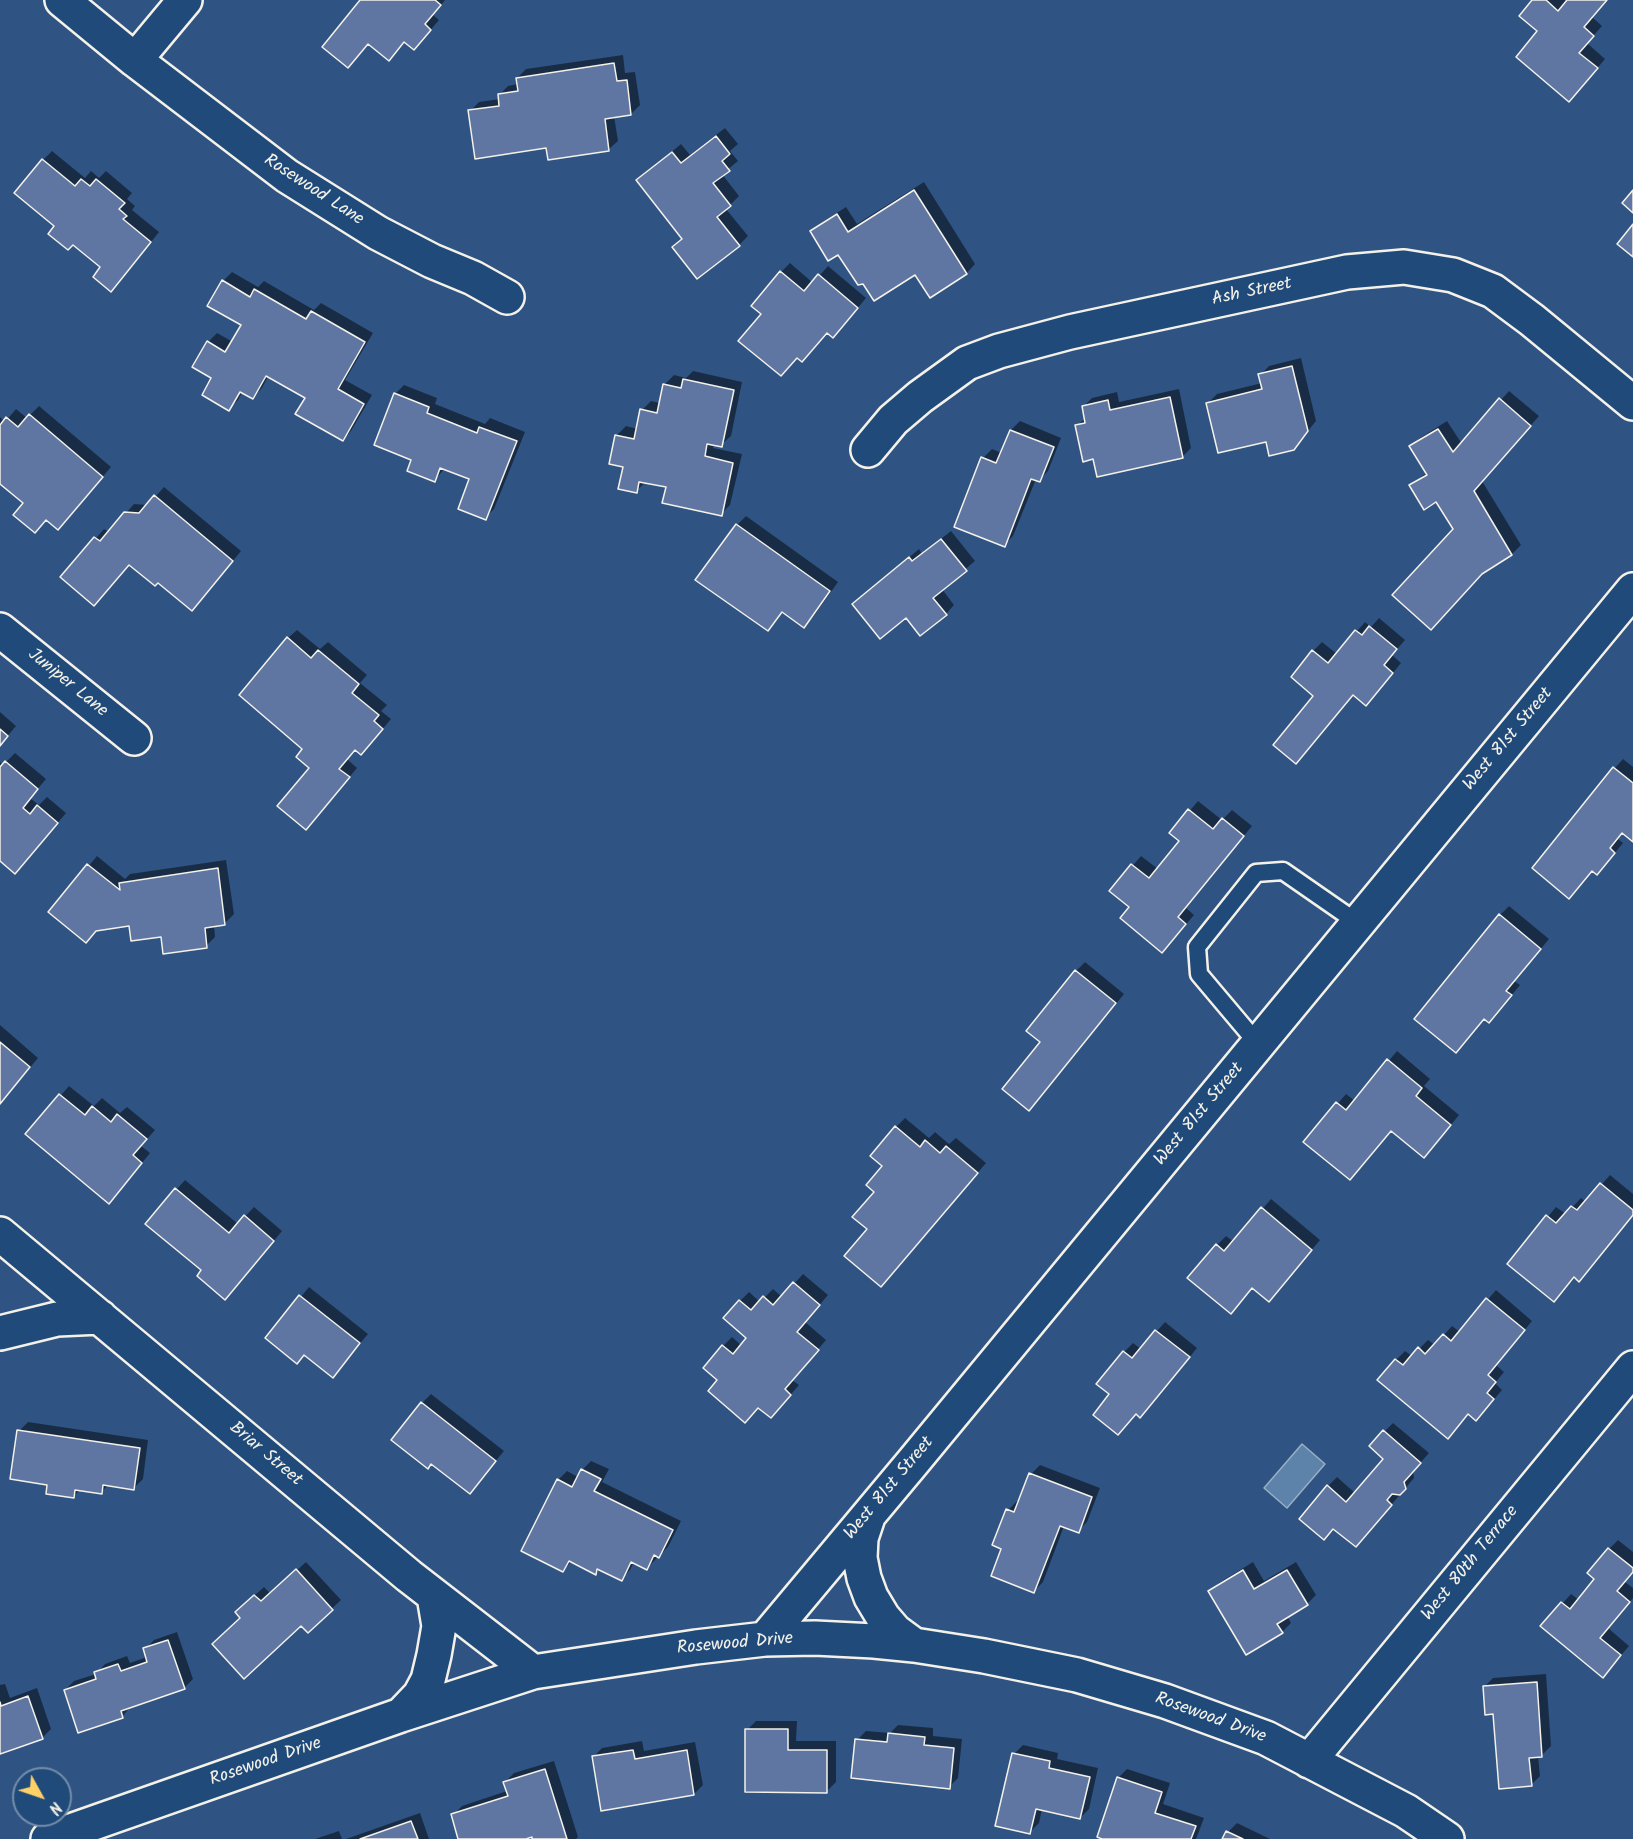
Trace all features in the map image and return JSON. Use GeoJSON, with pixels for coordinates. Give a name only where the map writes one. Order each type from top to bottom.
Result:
{"type":"FeatureCollection","features":[{"type":"Feature","properties":{"kind":"street","name":"Rosewood Lane"},"geometry":{"type":"LineString","coordinates":[[62,0],[135,60],[296,182],[378,233],[432,261],[473,278],[507,297]]}},
{"type":"Feature","properties":{"kind":"street"},"geometry":{"type":"LineString","coordinates":[[135,60],[185,0]]}},
{"type":"Feature","properties":{"kind":"street","name":"Ash Street"},"geometry":{"type":"LineString","coordinates":[[868,450],[893,420],[920,397],[967,363],[999,351],[1070,332],[1347,272],[1404,267],[1453,275],[1493,291],[1633,403]]}},
{"type":"Feature","properties":{"kind":"street","name":"West 81st Street"},"geometry":{"type":"LineString","coordinates":[[765,1639],[1633,590]]}},
{"type":"Feature","properties":{"kind":"street","name":"Juniper Lane"},"geometry":{"type":"LineString","coordinates":[[0,630],[134,738]]}},
{"type":"Feature","properties":{"kind":"street","name":"Briar Street"},"geometry":{"type":"LineString","coordinates":[[0,1234],[434,1596],[533,1672]]}},
{"type":"Feature","properties":{"kind":"street"},"geometry":{"type":"LineString","coordinates":[[0,1333],[57,1319],[100,1317]]}},
{"type":"Feature","properties":{"kind":"street","name":"West 80th Terrace"},"geometry":{"type":"LineString","coordinates":[[1309,1761],[1633,1368]]}},
{"type":"Feature","properties":{"kind":"street"},"geometry":{"type":"LineString","coordinates":[[870,1512],[861,1538],[860,1558],[864,1578],[871,1597],[883,1617],[895,1631],[914,1644]]}},
{"type":"Feature","properties":{"kind":"street"},"geometry":{"type":"LineString","coordinates":[[401,1715],[420,1695],[428,1680],[439,1626],[434,1596]]}},
{"type":"Feature","properties":{"kind":"street","name":"Rosewood Drive"},"geometry":{"type":"LineString","coordinates":[[48,1839],[401,1715],[533,1672],[765,1639],[914,1644],[1030,1664],[1165,1701],[1266,1738],[1406,1811],[1447,1839]]}},
{"type":"Feature","properties":{"kind":"lane"},"geometry":{"type":"LineString","coordinates":[[1258,1044],[1199,974],[1197,947],[1256,873],[1283,871],[1358,923]]}},
{"type":"Feature","properties":{"kind":"water"},"geometry":{"type":"Polygon","coordinates":[[[1302,1444],[1325,1464],[1287,1508],[1264,1488],[1302,1444]]]}},
{"type":"Feature","properties":{"kind":"building"},"geometry":{"type":"Polygon","coordinates":[[[360,0],[435,0],[441,5],[425,24],[431,30],[414,50],[404,42],[389,61],[368,44],[348,68],[322,47],[360,0]]]}},
{"type":"Feature","properties":{"kind":"building"},"geometry":{"type":"Polygon","coordinates":[[[1532,0],[1546,0],[1558,11],[1567,0],[1607,0],[1584,27],[1594,36],[1579,53],[1598,68],[1569,102],[1516,57],[1537,31],[1519,16],[1532,0]]]}},
{"type":"Feature","properties":{"kind":"building"},"geometry":{"type":"Polygon","coordinates":[[[614,63],[617,81],[627,80],[631,115],[605,119],[609,151],[548,160],[546,148],[475,159],[468,110],[499,106],[498,94],[518,91],[516,78],[614,63]]]}},
{"type":"Feature","properties":{"kind":"building"},"geometry":{"type":"Polygon","coordinates":[[[716,136],[730,154],[722,161],[730,171],[713,183],[731,206],[717,217],[740,246],[697,279],[672,247],[682,239],[636,180],[672,152],[681,163],[716,136]]]}},
{"type":"Feature","properties":{"kind":"building"},"geometry":{"type":"Polygon","coordinates":[[[42,159],[75,186],[81,179],[90,186],[96,179],[125,203],[119,209],[127,216],[123,219],[151,242],[111,292],[93,277],[100,267],[73,245],[68,250],[48,234],[54,226],[14,193],[42,159]]]}},
{"type":"Feature","properties":{"kind":"building"},"geometry":{"type":"Polygon","coordinates":[[[914,190],[967,274],[930,298],[915,275],[874,301],[863,284],[858,285],[838,255],[828,261],[810,231],[837,214],[848,232],[914,190]]]}},
{"type":"Feature","properties":{"kind":"building"},"geometry":{"type":"Polygon","coordinates":[[[1633,190],[1633,213],[1622,203],[1633,190]]]}},
{"type":"Feature","properties":{"kind":"building"},"geometry":{"type":"Polygon","coordinates":[[[1633,224],[1633,257],[1617,244],[1633,224]]]}},
{"type":"Feature","properties":{"kind":"building"},"geometry":{"type":"Polygon","coordinates":[[[780,271],[804,291],[818,274],[858,308],[833,338],[827,333],[802,362],[797,358],[781,376],[738,341],[761,314],[751,306],[780,271]]]}},
{"type":"Feature","properties":{"kind":"building"},"geometry":{"type":"Polygon","coordinates":[[[222,280],[250,297],[254,289],[306,319],[311,311],[365,342],[338,389],[364,404],[343,441],[295,414],[305,398],[266,376],[253,399],[240,392],[229,411],[202,395],[211,378],[192,367],[207,341],[225,352],[241,325],[207,306],[222,280]]]}},
{"type":"Feature","properties":{"kind":"building"},"geometry":{"type":"Polygon","coordinates":[[[1292,366],[1308,431],[1294,450],[1269,456],[1266,442],[1218,453],[1206,403],[1262,389],[1258,374],[1292,366]]]}},
{"type":"Feature","properties":{"kind":"building"},"geometry":{"type":"Polygon","coordinates":[[[683,379],[734,390],[722,447],[707,444],[705,456],[733,463],[722,516],[662,503],[666,487],[639,482],[637,493],[618,489],[623,467],[609,464],[615,435],[634,439],[640,409],[657,413],[663,384],[681,388],[683,379]]]}},
{"type":"Feature","properties":{"kind":"building"},"geometry":{"type":"Polygon","coordinates":[[[394,393],[429,407],[427,413],[477,433],[479,427],[517,441],[486,520],[458,509],[469,479],[440,468],[435,482],[407,471],[411,460],[374,445],[394,393]]]}},
{"type":"Feature","properties":{"kind":"building"},"geometry":{"type":"Polygon","coordinates":[[[1170,397],[1183,458],[1097,477],[1093,459],[1083,462],[1075,425],[1085,423],[1082,406],[1108,400],[1110,410],[1170,397]]]}},
{"type":"Feature","properties":{"kind":"building"},"geometry":{"type":"Polygon","coordinates":[[[1499,398],[1531,426],[1474,491],[1512,555],[1482,574],[1431,630],[1392,595],[1453,529],[1436,502],[1424,510],[1409,485],[1427,475],[1409,446],[1438,429],[1453,452],[1499,398]]]}},
{"type":"Feature","properties":{"kind":"building"},"geometry":{"type":"Polygon","coordinates":[[[29,414],[103,477],[58,530],[46,520],[35,533],[13,515],[23,503],[0,484],[0,425],[6,417],[18,427],[29,414]]]}},
{"type":"Feature","properties":{"kind":"building"},"geometry":{"type":"Polygon","coordinates":[[[1010,430],[1054,447],[1040,482],[1031,479],[1005,547],[954,527],[981,457],[996,463],[1010,430]]]}},
{"type":"Feature","properties":{"kind":"building"},"geometry":{"type":"Polygon","coordinates":[[[154,495],[233,561],[192,611],[158,583],[155,586],[129,565],[94,606],[60,577],[94,537],[100,541],[124,512],[139,513],[154,495]]]}},
{"type":"Feature","properties":{"kind":"building"},"geometry":{"type":"Polygon","coordinates":[[[736,524],[830,591],[804,628],[782,612],[768,631],[695,580],[736,524]]]}},
{"type":"Feature","properties":{"kind":"building"},"geometry":{"type":"Polygon","coordinates":[[[941,539],[967,571],[933,598],[947,615],[920,636],[906,618],[880,639],[852,604],[909,557],[912,561],[941,539]]]}},
{"type":"Feature","properties":{"kind":"building"},"geometry":{"type":"Polygon","coordinates":[[[1369,626],[1397,649],[1384,665],[1393,673],[1366,706],[1353,695],[1296,764],[1273,745],[1313,696],[1291,677],[1312,650],[1328,663],[1355,630],[1362,635],[1369,626]]]}},
{"type":"Feature","properties":{"kind":"building"},"geometry":{"type":"Polygon","coordinates":[[[287,637],[311,658],[318,650],[359,684],[352,693],[379,715],[374,721],[383,729],[361,755],[355,750],[339,769],[350,777],[306,830],[277,806],[309,768],[296,757],[302,749],[239,695],[287,637]]]}},
{"type":"Feature","properties":{"kind":"building"},"geometry":{"type":"Polygon","coordinates":[[[0,729],[8,736],[0,746],[0,729]]]}},
{"type":"Feature","properties":{"kind":"building"},"geometry":{"type":"Polygon","coordinates":[[[5,761],[38,789],[23,808],[30,814],[37,805],[58,823],[15,874],[0,861],[0,767],[5,761]]]}},
{"type":"Feature","properties":{"kind":"building"},"geometry":{"type":"Polygon","coordinates":[[[1613,767],[1633,783],[1633,842],[1622,833],[1610,848],[1615,853],[1597,875],[1592,871],[1569,899],[1532,868],[1613,767]]]}},
{"type":"Feature","properties":{"kind":"building"},"geometry":{"type":"Polygon","coordinates":[[[1188,809],[1213,829],[1222,818],[1244,836],[1178,917],[1186,924],[1162,953],[1120,918],[1129,907],[1109,891],[1131,864],[1149,878],[1179,841],[1169,833],[1188,809]]]}},
{"type":"Feature","properties":{"kind":"building"},"geometry":{"type":"Polygon","coordinates":[[[87,864],[120,890],[119,883],[218,868],[225,925],[205,928],[207,948],[163,954],[161,937],[131,941],[129,926],[96,931],[86,943],[48,912],[87,864]]]}},
{"type":"Feature","properties":{"kind":"building"},"geometry":{"type":"Polygon","coordinates":[[[1499,914],[1541,949],[1506,991],[1512,995],[1489,1023],[1484,1019],[1456,1053],[1414,1019],[1499,914]]]}},
{"type":"Feature","properties":{"kind":"building"},"geometry":{"type":"Polygon","coordinates":[[[1075,970],[1116,1003],[1029,1111],[1002,1089],[1040,1042],[1026,1031],[1075,970]]]}},
{"type":"Feature","properties":{"kind":"building"},"geometry":{"type":"Polygon","coordinates":[[[0,1042],[30,1067],[0,1104],[0,1042]]]}},
{"type":"Feature","properties":{"kind":"building"},"geometry":{"type":"Polygon","coordinates":[[[1387,1059],[1422,1088],[1416,1096],[1451,1125],[1424,1158],[1391,1131],[1350,1180],[1303,1142],[1336,1102],[1346,1110],[1387,1059]]]}},
{"type":"Feature","properties":{"kind":"building"},"geometry":{"type":"Polygon","coordinates":[[[59,1094],[85,1115],[92,1106],[111,1122],[117,1114],[147,1139],[133,1155],[142,1163],[109,1204],[25,1134],[59,1094]]]}},
{"type":"Feature","properties":{"kind":"building"},"geometry":{"type":"Polygon","coordinates":[[[895,1126],[920,1147],[925,1140],[940,1153],[946,1146],[978,1173],[881,1287],[844,1256],[867,1229],[852,1217],[874,1192],[866,1185],[882,1166],[870,1156],[895,1126]]]}},
{"type":"Feature","properties":{"kind":"building"},"geometry":{"type":"Polygon","coordinates":[[[1600,1183],[1633,1210],[1633,1215],[1579,1282],[1574,1277],[1554,1302],[1507,1264],[1546,1215],[1556,1223],[1571,1206],[1577,1210],[1600,1183]]]}},
{"type":"Feature","properties":{"kind":"building"},"geometry":{"type":"Polygon","coordinates":[[[175,1188],[229,1233],[244,1215],[274,1241],[225,1300],[197,1276],[201,1270],[145,1224],[175,1188]]]}},
{"type":"Feature","properties":{"kind":"building"},"geometry":{"type":"Polygon","coordinates":[[[1261,1207],[1312,1250],[1269,1302],[1252,1288],[1231,1314],[1187,1278],[1216,1244],[1224,1251],[1261,1207]]]}},
{"type":"Feature","properties":{"kind":"building"},"geometry":{"type":"Polygon","coordinates":[[[793,1282],[820,1305],[797,1332],[819,1350],[785,1389],[791,1395],[771,1418],[758,1408],[745,1423],[708,1391],[717,1380],[703,1368],[722,1345],[733,1354],[746,1338],[723,1318],[739,1300],[751,1310],[763,1296],[773,1305],[793,1282]]]}},
{"type":"Feature","properties":{"kind":"building"},"geometry":{"type":"Polygon","coordinates":[[[299,1295],[360,1343],[333,1378],[304,1355],[297,1364],[265,1338],[299,1295]]]}},
{"type":"Feature","properties":{"kind":"building"},"geometry":{"type":"Polygon","coordinates":[[[1486,1298],[1525,1330],[1488,1375],[1496,1382],[1487,1393],[1494,1399],[1476,1421],[1468,1414],[1448,1439],[1377,1380],[1395,1359],[1403,1365],[1418,1347],[1425,1354],[1443,1334],[1451,1341],[1486,1298]]]}},
{"type":"Feature","properties":{"kind":"building"},"geometry":{"type":"Polygon","coordinates":[[[1155,1330],[1190,1357],[1140,1418],[1136,1414],[1118,1435],[1093,1415],[1109,1394],[1096,1384],[1123,1351],[1132,1358],[1155,1330]]]}},
{"type":"Feature","properties":{"kind":"building"},"geometry":{"type":"Polygon","coordinates":[[[421,1402],[496,1461],[470,1494],[431,1464],[428,1469],[391,1440],[421,1402]]]}},
{"type":"Feature","properties":{"kind":"building"},"geometry":{"type":"Polygon","coordinates":[[[17,1430],[140,1448],[134,1490],[103,1485],[102,1494],[75,1490],[74,1498],[46,1494],[47,1485],[10,1479],[17,1430]]]}},
{"type":"Feature","properties":{"kind":"building"},"geometry":{"type":"Polygon","coordinates":[[[1383,1430],[1421,1463],[1404,1482],[1406,1489],[1400,1495],[1392,1494],[1387,1500],[1392,1505],[1356,1547],[1333,1529],[1324,1540],[1299,1519],[1327,1485],[1346,1502],[1383,1459],[1369,1446],[1383,1430]]]}},
{"type":"Feature","properties":{"kind":"building"},"geometry":{"type":"Polygon","coordinates":[[[581,1469],[601,1479],[594,1491],[673,1530],[659,1558],[654,1555],[647,1570],[631,1562],[622,1581],[597,1569],[596,1575],[569,1561],[563,1572],[521,1551],[557,1479],[572,1487],[581,1469]]]}},
{"type":"Feature","properties":{"kind":"building"},"geometry":{"type":"Polygon","coordinates":[[[1029,1473],[1092,1497],[1079,1533],[1060,1526],[1034,1593],[991,1576],[1001,1549],[992,1545],[1006,1509],[1014,1512],[1029,1473]]]}},
{"type":"Feature","properties":{"kind":"building"},"geometry":{"type":"Polygon","coordinates":[[[1608,1548],[1633,1568],[1633,1572],[1617,1591],[1630,1602],[1600,1638],[1621,1655],[1603,1678],[1540,1626],[1561,1602],[1570,1609],[1594,1579],[1587,1573],[1608,1548]]]}},
{"type":"Feature","properties":{"kind":"building"},"geometry":{"type":"Polygon","coordinates":[[[296,1569],[333,1610],[308,1633],[301,1626],[244,1679],[212,1644],[240,1618],[235,1612],[254,1595],[261,1601],[296,1569]]]}},
{"type":"Feature","properties":{"kind":"building"},"geometry":{"type":"Polygon","coordinates":[[[1243,1570],[1254,1589],[1287,1570],[1308,1605],[1277,1624],[1283,1633],[1246,1655],[1208,1591],[1243,1570]]]}},
{"type":"Feature","properties":{"kind":"building"},"geometry":{"type":"Polygon","coordinates":[[[168,1640],[185,1689],[121,1711],[123,1718],[78,1733],[64,1690],[96,1679],[94,1672],[118,1664],[121,1671],[147,1662],[143,1648],[168,1640]]]}},
{"type":"Feature","properties":{"kind":"building"},"geometry":{"type":"Polygon","coordinates":[[[1537,1682],[1542,1757],[1529,1758],[1532,1786],[1499,1789],[1493,1714],[1485,1715],[1483,1686],[1537,1682]]]}},
{"type":"Feature","properties":{"kind":"building"},"geometry":{"type":"Polygon","coordinates":[[[28,1696],[43,1739],[0,1754],[0,1702],[1,1706],[28,1696]]]}},
{"type":"Feature","properties":{"kind":"building"},"geometry":{"type":"Polygon","coordinates":[[[745,1729],[788,1729],[788,1750],[827,1750],[827,1793],[745,1792],[745,1729]]]}},
{"type":"Feature","properties":{"kind":"building"},"geometry":{"type":"Polygon","coordinates":[[[888,1733],[925,1737],[924,1745],[954,1748],[950,1789],[851,1778],[855,1739],[887,1742],[888,1733]]]}},
{"type":"Feature","properties":{"kind":"building"},"geometry":{"type":"Polygon","coordinates":[[[633,1750],[635,1759],[687,1750],[694,1795],[601,1811],[592,1756],[633,1750]]]}},
{"type":"Feature","properties":{"kind":"building"},"geometry":{"type":"Polygon","coordinates":[[[1012,1753],[1050,1761],[1049,1768],[1090,1777],[1080,1819],[1036,1809],[1030,1834],[995,1826],[1012,1753]]]}},
{"type":"Feature","properties":{"kind":"building"},"geometry":{"type":"Polygon","coordinates":[[[545,1769],[567,1839],[532,1839],[532,1837],[526,1839],[458,1839],[451,1814],[508,1796],[503,1782],[545,1769]]]}},
{"type":"Feature","properties":{"kind":"building"},"geometry":{"type":"Polygon","coordinates":[[[1117,1777],[1162,1792],[1155,1813],[1196,1826],[1191,1839],[1102,1839],[1097,1837],[1117,1777]]]}},
{"type":"Feature","properties":{"kind":"building"},"geometry":{"type":"Polygon","coordinates":[[[411,1821],[418,1839],[360,1839],[411,1821]]]}},
{"type":"Feature","properties":{"kind":"building"},"geometry":{"type":"Polygon","coordinates":[[[1226,1831],[1243,1839],[1222,1839],[1226,1831]]]}}]}
